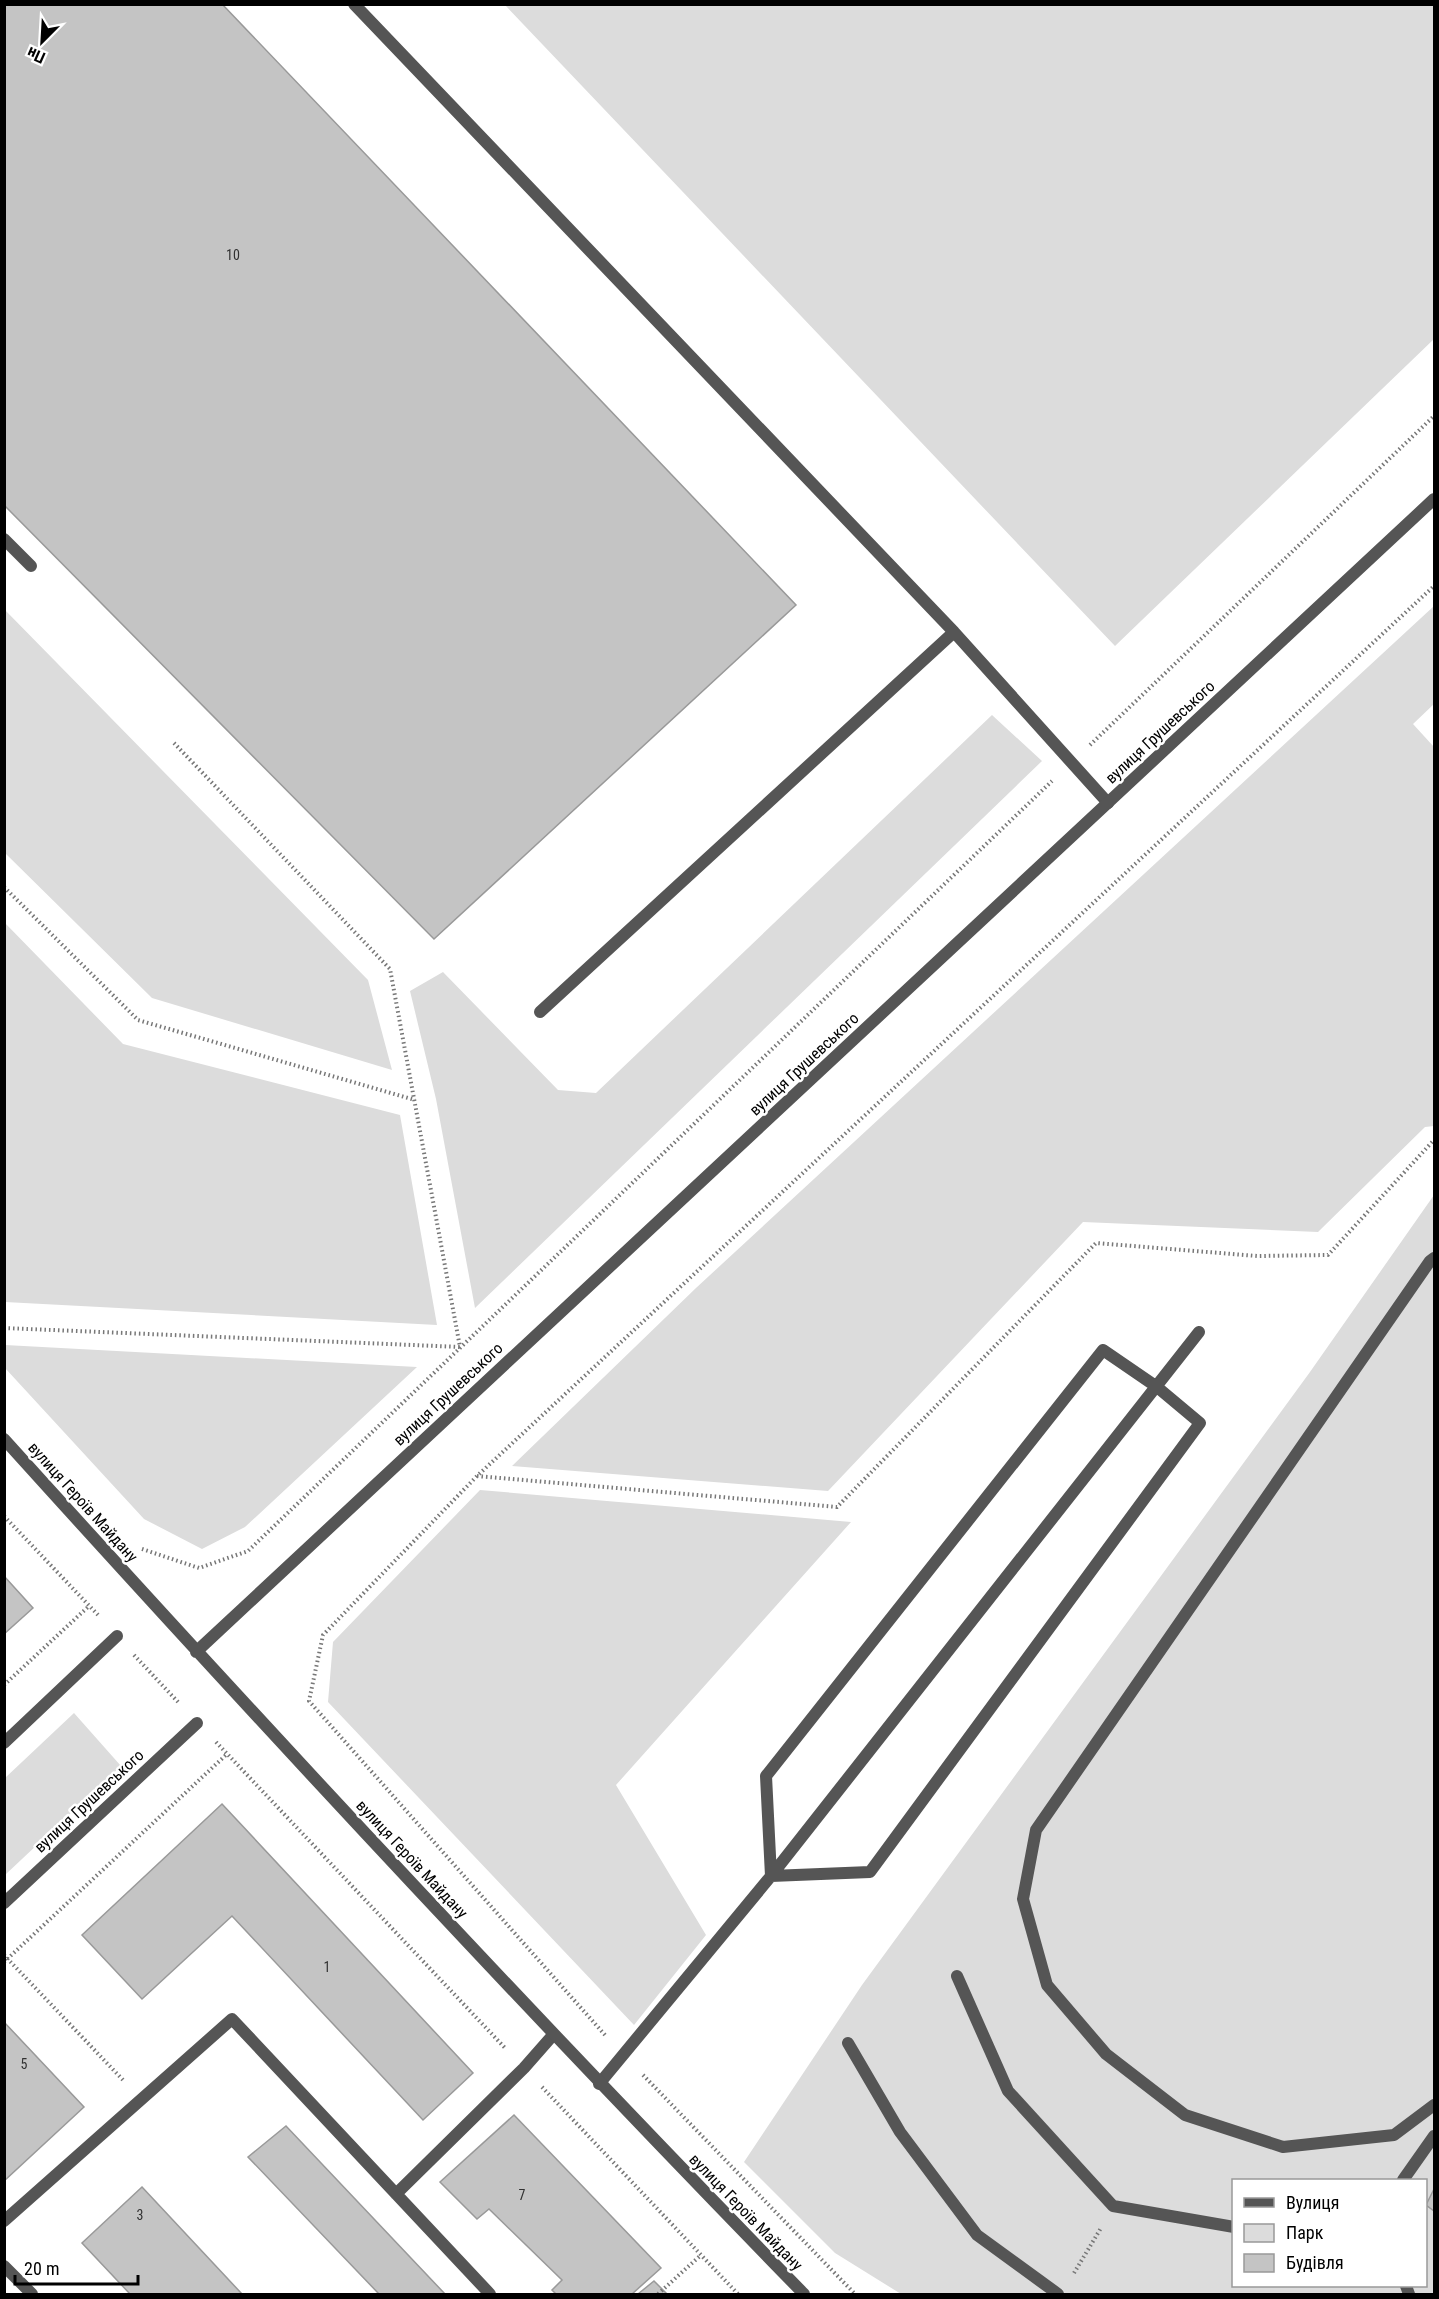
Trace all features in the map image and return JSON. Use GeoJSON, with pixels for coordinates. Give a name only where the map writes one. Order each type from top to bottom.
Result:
{"type":"FeatureCollection","features":[{"type":"Feature","properties":{"kind":"street"},"geometry":{"type":"LineString","coordinates":[[354,4],[954,632],[1108,803]]}},
{"type":"Feature","properties":{"kind":"street","name":"вулиця Грушевського"},"geometry":{"type":"LineString","coordinates":[[196,1652],[1434,499]]}},
{"type":"Feature","properties":{"kind":"street"},"geometry":{"type":"LineString","coordinates":[[4,539],[31,566]]}},
{"type":"Feature","properties":{"kind":"street"},"geometry":{"type":"LineString","coordinates":[[540,1012],[954,632]]}},
{"type":"Feature","properties":{"kind":"street"},"geometry":{"type":"LineString","coordinates":[[1434,1258],[1036,1830],[1023,1899],[1047,1985],[1106,2054],[1185,2115],[1283,2147],[1394,2135],[1434,2105]]}},
{"type":"Feature","properties":{"kind":"street"},"geometry":{"type":"LineString","coordinates":[[599,2084],[771,1876],[1199,1332]]}},
{"type":"Feature","properties":{"kind":"street"},"geometry":{"type":"LineString","coordinates":[[1103,1350],[1156,1387],[1200,1423],[870,1872],[771,1876],[766,1776],[1103,1350]]}},
{"type":"Feature","properties":{"kind":"street","name":"вулиця Героїв Майдану"},"geometry":{"type":"LineString","coordinates":[[4,1439],[196,1652],[553,2035],[804,2295]]}},
{"type":"Feature","properties":{"kind":"street"},"geometry":{"type":"LineString","coordinates":[[4,1743],[117,1636]]}},
{"type":"Feature","properties":{"kind":"street","name":"вулиця Грушевського"},"geometry":{"type":"LineString","coordinates":[[4,1903],[197,1723]]}},
{"type":"Feature","properties":{"kind":"street"},"geometry":{"type":"LineString","coordinates":[[957,1976],[1008,2091],[1113,2206],[1232,2227]]}},
{"type":"Feature","properties":{"kind":"street"},"geometry":{"type":"LineString","coordinates":[[4,2221],[232,2019],[490,2295]]}},
{"type":"Feature","properties":{"kind":"street"},"geometry":{"type":"LineString","coordinates":[[396,2194],[524,2068],[553,2035]]}},
{"type":"Feature","properties":{"kind":"street"},"geometry":{"type":"LineString","coordinates":[[848,2043],[900,2132],[977,2235],[1058,2295]]}},
{"type":"Feature","properties":{"kind":"street"},"geometry":{"type":"LineString","coordinates":[[1404,2179],[1434,2136]]}},
{"type":"Feature","properties":{"kind":"street"},"geometry":{"type":"LineString","coordinates":[[4,2266],[32,2295]]}},
{"type":"Feature","properties":{"kind":"path"},"geometry":{"type":"LineString","coordinates":[[138,1548],[200,1568],[248,1551],[1434,416]]}},
{"type":"Feature","properties":{"kind":"path"},"geometry":{"type":"LineString","coordinates":[[855,2295],[624,2056],[309,1701],[322,1635],[477,1476],[1434,586]]}},
{"type":"Feature","properties":{"kind":"path"},"geometry":{"type":"LineString","coordinates":[[174,743],[390,969],[460,1347]]}},
{"type":"Feature","properties":{"kind":"path"},"geometry":{"type":"LineString","coordinates":[[4,887],[138,1020],[415,1100]]}},
{"type":"Feature","properties":{"kind":"path"},"geometry":{"type":"LineString","coordinates":[[477,1476],[837,1507],[1096,1243],[1257,1256],[1328,1255],[1434,1140]]}},
{"type":"Feature","properties":{"kind":"path"},"geometry":{"type":"LineString","coordinates":[[4,1328],[460,1347]]}},
{"type":"Feature","properties":{"kind":"path"},"geometry":{"type":"LineString","coordinates":[[4,1516],[738,2295]]}},
{"type":"Feature","properties":{"kind":"path"},"geometry":{"type":"LineString","coordinates":[[4,1685],[89,1606]]}},
{"type":"Feature","properties":{"kind":"path"},"geometry":{"type":"LineString","coordinates":[[141,2100],[6,1959],[227,1754]]}},
{"type":"Feature","properties":{"kind":"path"},"geometry":{"type":"LineString","coordinates":[[1071,2279],[1113,2206]]}},
{"type":"Feature","properties":{"kind":"path"},"geometry":{"type":"LineString","coordinates":[[658,2295],[701,2255]]}},
{"type":"Feature","properties":{"kind":"green space"},"geometry":{"type":"Polygon","coordinates":[[[505,5],[1434,5],[1434,339],[1115,646],[505,5]]]}},
{"type":"Feature","properties":{"kind":"green space"},"geometry":{"type":"Polygon","coordinates":[[[1434,606],[1434,704],[1413,724],[1434,747],[1434,1126],[1425,1127],[1318,1232],[1083,1222],[828,1491],[512,1466],[696,1288],[1434,606]]]}},
{"type":"Feature","properties":{"kind":"green space"},"geometry":{"type":"Polygon","coordinates":[[[5,610],[368,980],[392,1070],[152,998],[5,853],[5,610]]]}},
{"type":"Feature","properties":{"kind":"green space"},"geometry":{"type":"Polygon","coordinates":[[[992,715],[1042,761],[475,1308],[436,1099],[410,991],[443,972],[558,1090],[596,1093],[992,715]]]}},
{"type":"Feature","properties":{"kind":"green space"},"geometry":{"type":"Polygon","coordinates":[[[5,923],[123,1044],[400,1115],[437,1325],[5,1302],[5,923]]]}},
{"type":"Feature","properties":{"kind":"green space"},"geometry":{"type":"Polygon","coordinates":[[[1434,1195],[1434,2294],[901,2294],[835,2253],[744,2162],[862,1985],[1310,1372],[1434,1195]]]}},
{"type":"Feature","properties":{"kind":"green space"},"geometry":{"type":"Polygon","coordinates":[[[5,1345],[417,1367],[245,1527],[202,1549],[144,1519],[5,1368],[5,1345]]]}},
{"type":"Feature","properties":{"kind":"green space"},"geometry":{"type":"Polygon","coordinates":[[[480,1490],[851,1522],[616,1785],[706,1935],[634,2025],[328,1702],[333,1642],[480,1490]]]}},
{"type":"Feature","properties":{"kind":"green space"},"geometry":{"type":"Polygon","coordinates":[[[74,1713],[121,1766],[5,1875],[5,1778],[74,1713]]]}},
{"type":"Feature","properties":{"kind":"building"},"geometry":{"type":"Polygon","coordinates":[[[4,4],[222,4],[796,605],[434,939],[4,505],[4,4]]]}},
{"type":"Feature","properties":{"kind":"building"},"geometry":{"type":"Polygon","coordinates":[[[4,1576],[33,1608],[4,1634],[4,1576]]]}},
{"type":"Feature","properties":{"kind":"building"},"geometry":{"type":"Polygon","coordinates":[[[222,1804],[473,2073],[423,2120],[232,1916],[142,1999],[82,1935],[222,1804]]]}},
{"type":"Feature","properties":{"kind":"building"},"geometry":{"type":"Polygon","coordinates":[[[4,2022],[84,2107],[4,2181],[4,2022]]]}},
{"type":"Feature","properties":{"kind":"building"},"geometry":{"type":"Polygon","coordinates":[[[514,2115],[661,2268],[632,2294],[556,2294],[552,2290],[562,2280],[489,2209],[477,2219],[440,2182],[514,2115]]]}},
{"type":"Feature","properties":{"kind":"building"},"geometry":{"type":"Polygon","coordinates":[[[286,2126],[445,2294],[379,2294],[248,2157],[286,2126]]]}},
{"type":"Feature","properties":{"kind":"building"},"geometry":{"type":"Polygon","coordinates":[[[142,2187],[242,2294],[130,2294],[82,2243],[142,2187]]]}},
{"type":"Feature","properties":{"kind":"building"},"geometry":{"type":"Polygon","coordinates":[[[1434,2189],[1434,2211],[1427,2206],[1434,2189]]]}},
{"type":"Feature","properties":{"kind":"building"},"geometry":{"type":"Polygon","coordinates":[[[654,2281],[667,2294],[638,2294],[654,2281]]]}}]}
